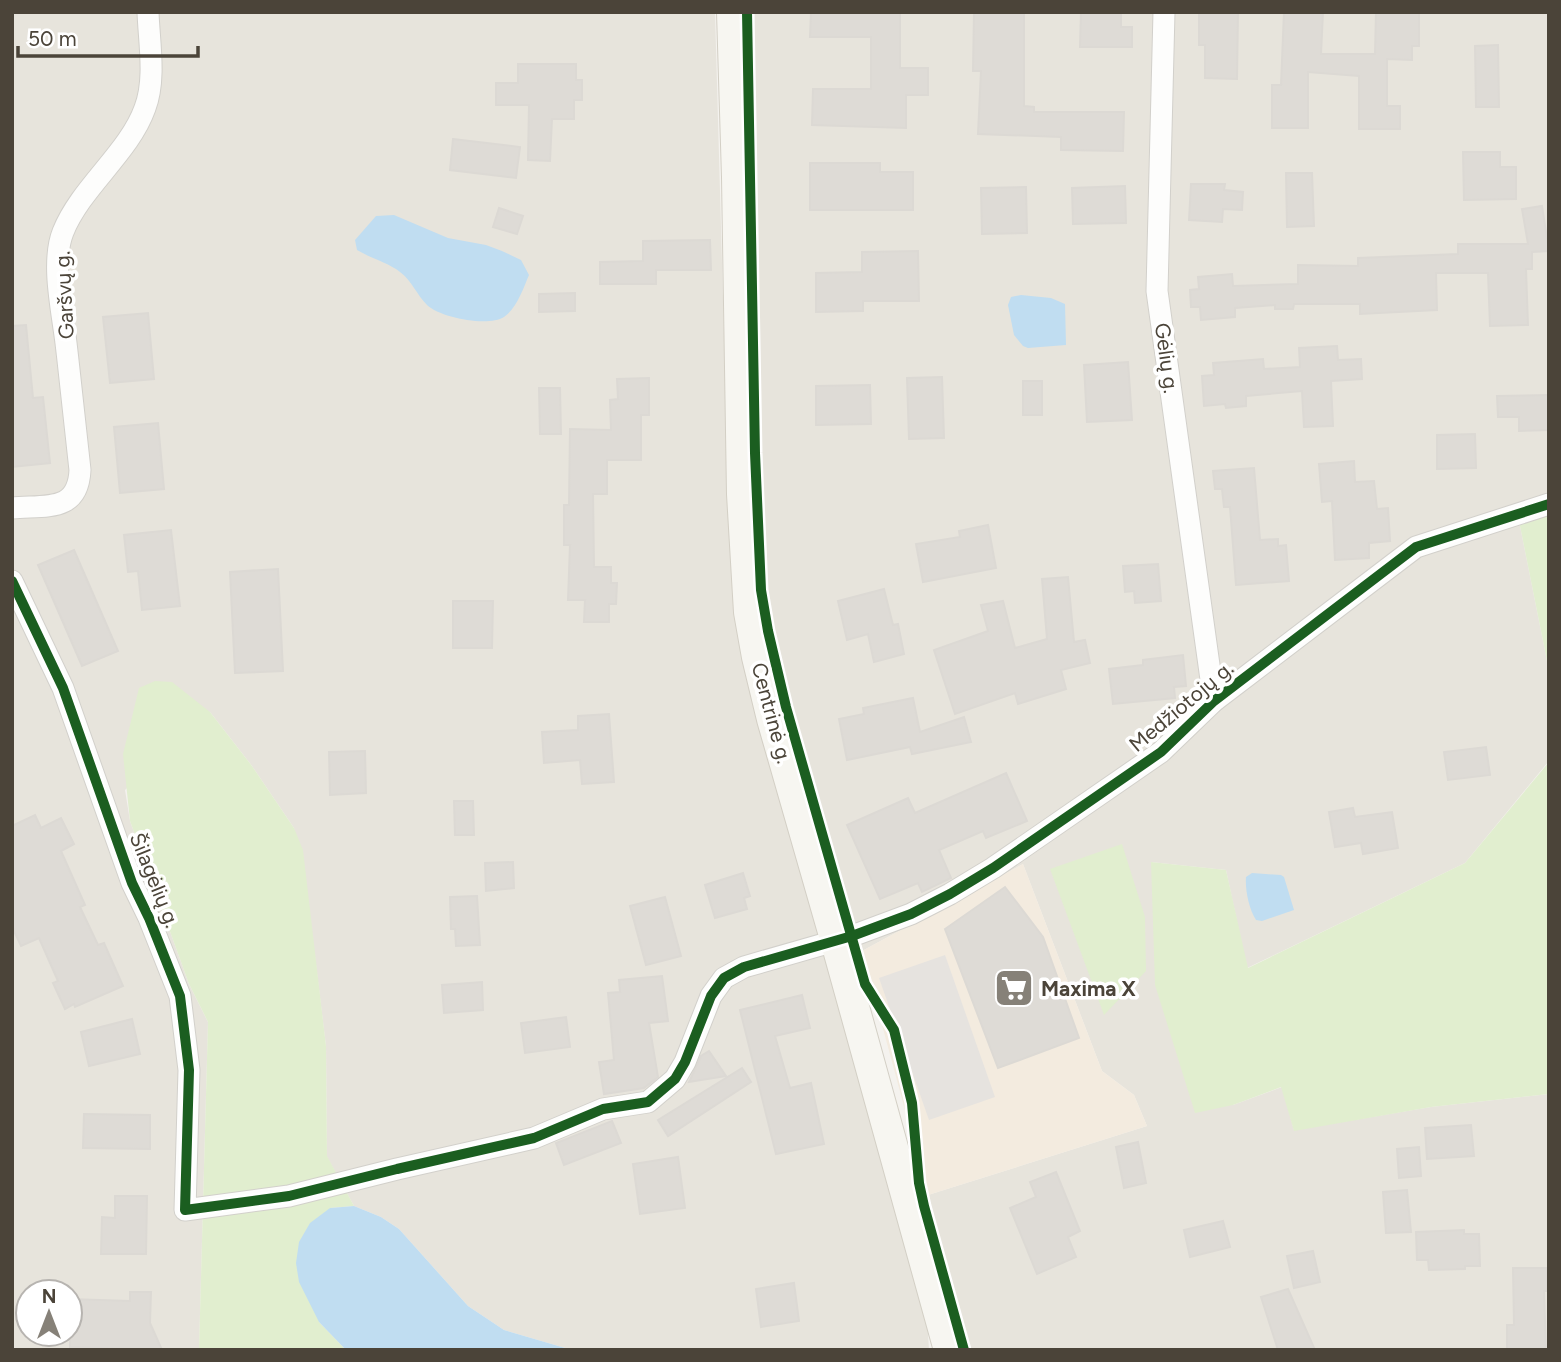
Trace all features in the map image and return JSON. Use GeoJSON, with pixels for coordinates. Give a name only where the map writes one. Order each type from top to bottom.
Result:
{"type":"FeatureCollection","features":[{"type":"Feature","properties":{"kind":"main road","name":"Centrinė g."},"geometry":{"type":"LineString","coordinates":[[732,12],[742,494],[749,611],[772,719],[949,1350]]}},
{"type":"Feature","properties":{"kind":"street","name":"Garšvų g."},"geometry":{"type":"LineString","coordinates":[[12,508],[61,504],[74,496],[80,486],[58,254],[63,231],[139,122],[146,105],[150,80],[148,12]]}},
{"type":"Feature","properties":{"kind":"street","name":"Gėlių g."},"geometry":{"type":"LineString","coordinates":[[1164,12],[1157,290],[1214,701]]}},
{"type":"Feature","properties":{"kind":"street","name":"Medžiotojų g."},"geometry":{"type":"LineString","coordinates":[[185,1210],[289,1196],[534,1138],[603,1110],[648,1102],[675,1079],[685,1062],[711,996],[724,978],[744,967],[836,942],[911,914],[950,894],[993,868],[1161,752],[1214,701],[1416,547],[1549,504]]}},
{"type":"Feature","properties":{"kind":"street","name":"Šilagėlių g."},"geometry":{"type":"LineString","coordinates":[[12,581],[63,688],[132,883],[180,996],[189,1070],[185,1210]]}},
{"type":"Feature","properties":{"kind":"shaded area"},"geometry":{"type":"Polygon","coordinates":[[[12,12],[715,12],[729,514],[927,1317],[929,1350],[572,1350],[504,1330],[468,1306],[399,1229],[381,1217],[354,1206],[327,1157],[326,1046],[294,828],[252,766],[210,712],[125,790],[130,821],[189,984],[208,1022],[199,1350],[12,1350],[12,12]]]}},
{"type":"Feature","properties":{"kind":"shaded area"},"geometry":{"type":"Polygon","coordinates":[[[750,12],[1549,12],[1549,513],[1519,521],[1549,671],[1548,762],[1465,863],[1247,968],[1226,870],[1151,862],[1233,1105],[1282,1087],[1294,1130],[1431,1107],[1549,1094],[1549,1350],[971,1350],[928,1195],[1147,1126],[1134,1095],[1102,1071],[1023,864],[862,951],[777,667],[762,558],[750,12]]]}},
{"type":"Feature","properties":{"kind":"shaded area"},"geometry":{"type":"Polygon","coordinates":[[[1023,864],[1102,1071],[1134,1095],[1147,1126],[928,1195],[862,951],[1023,864]]]}},
{"type":"Feature","properties":{"kind":"shaded area"},"geometry":{"type":"Polygon","coordinates":[[[945,955],[995,1097],[929,1120],[879,978],[945,955]]]}},
{"type":"Feature","properties":{"kind":"green space"},"geometry":{"type":"Polygon","coordinates":[[[1549,513],[1549,671],[1519,521],[1549,513]]]}},
{"type":"Feature","properties":{"kind":"green space"},"geometry":{"type":"Polygon","coordinates":[[[155,681],[172,682],[210,712],[252,766],[294,828],[303,850],[326,1046],[327,1156],[354,1206],[330,1208],[319,1322],[346,1350],[199,1350],[208,1022],[189,984],[130,821],[123,754],[139,688],[155,681]]]}},
{"type":"Feature","properties":{"kind":"green space"},"geometry":{"type":"Polygon","coordinates":[[[1549,762],[1549,1094],[1431,1107],[1294,1131],[1281,1087],[1233,1105],[1195,1113],[1155,985],[1151,862],[1226,870],[1248,968],[1465,863],[1549,762]]]}},
{"type":"Feature","properties":{"kind":"green space"},"geometry":{"type":"Polygon","coordinates":[[[1122,844],[1145,917],[1146,971],[1104,1015],[1050,869],[1122,844]]]}},
{"type":"Feature","properties":{"kind":"water"},"geometry":{"type":"Polygon","coordinates":[[[394,215],[448,238],[486,245],[521,260],[529,275],[513,309],[504,317],[487,321],[465,320],[443,314],[427,305],[400,272],[357,250],[355,240],[376,216],[394,215]]]}},
{"type":"Feature","properties":{"kind":"water"},"geometry":{"type":"Polygon","coordinates":[[[1021,295],[1051,298],[1065,304],[1066,345],[1028,348],[1023,346],[1014,335],[1008,305],[1011,297],[1021,295]]]}},
{"type":"Feature","properties":{"kind":"water"},"geometry":{"type":"Polygon","coordinates":[[[1252,873],[1284,877],[1294,910],[1262,921],[1256,920],[1249,905],[1246,888],[1246,877],[1252,873]]]}},
{"type":"Feature","properties":{"kind":"water"},"geometry":{"type":"Polygon","coordinates":[[[354,1206],[381,1217],[399,1229],[468,1306],[504,1330],[572,1350],[346,1350],[319,1322],[299,1282],[296,1263],[299,1242],[310,1223],[330,1208],[354,1206]]]}},
{"type":"Feature","properties":{"kind":"building"},"geometry":{"type":"Polygon","coordinates":[[[811,12],[900,12],[900,68],[928,68],[928,95],[906,95],[906,128],[812,125],[813,89],[871,89],[871,37],[810,37],[811,12]]]}},
{"type":"Feature","properties":{"kind":"building"},"geometry":{"type":"Polygon","coordinates":[[[974,12],[1024,12],[1024,106],[1034,107],[1034,112],[1124,112],[1123,151],[1061,150],[1061,137],[978,134],[981,71],[973,71],[974,12]]]}},
{"type":"Feature","properties":{"kind":"building"},"geometry":{"type":"Polygon","coordinates":[[[1081,12],[1121,12],[1121,27],[1132,27],[1132,47],[1080,47],[1081,12]]]}},
{"type":"Feature","properties":{"kind":"building"},"geometry":{"type":"Polygon","coordinates":[[[1199,12],[1238,12],[1237,79],[1205,78],[1205,45],[1199,45],[1199,12]]]}},
{"type":"Feature","properties":{"kind":"building"},"geometry":{"type":"Polygon","coordinates":[[[1284,12],[1323,12],[1321,54],[1375,54],[1376,12],[1419,12],[1419,46],[1412,46],[1412,60],[1387,59],[1387,106],[1400,106],[1400,129],[1359,129],[1359,76],[1308,72],[1308,128],[1272,128],[1272,85],[1281,85],[1284,12]]]}},
{"type":"Feature","properties":{"kind":"building"},"geometry":{"type":"Polygon","coordinates":[[[1498,45],[1499,107],[1476,107],[1475,46],[1498,45]]]}},
{"type":"Feature","properties":{"kind":"building"},"geometry":{"type":"Polygon","coordinates":[[[518,64],[576,64],[576,80],[582,80],[582,100],[574,100],[574,119],[552,119],[550,161],[528,160],[529,105],[496,105],[496,83],[518,83],[518,64]]]}},
{"type":"Feature","properties":{"kind":"building"},"geometry":{"type":"Polygon","coordinates":[[[453,139],[520,147],[516,178],[450,170],[453,139]]]}},
{"type":"Feature","properties":{"kind":"building"},"geometry":{"type":"Polygon","coordinates":[[[1463,152],[1500,152],[1500,167],[1516,167],[1516,199],[1464,200],[1463,152]]]}},
{"type":"Feature","properties":{"kind":"building"},"geometry":{"type":"Polygon","coordinates":[[[810,163],[880,163],[880,172],[913,172],[913,210],[810,210],[810,163]]]}},
{"type":"Feature","properties":{"kind":"building"},"geometry":{"type":"Polygon","coordinates":[[[1286,173],[1312,173],[1314,226],[1287,227],[1286,173]]]}},
{"type":"Feature","properties":{"kind":"building"},"geometry":{"type":"Polygon","coordinates":[[[1191,184],[1225,184],[1224,190],[1243,192],[1242,210],[1223,209],[1222,222],[1189,220],[1191,184]]]}},
{"type":"Feature","properties":{"kind":"building"},"geometry":{"type":"Polygon","coordinates":[[[1125,186],[1126,223],[1073,224],[1072,188],[1125,186]]]}},
{"type":"Feature","properties":{"kind":"building"},"geometry":{"type":"Polygon","coordinates":[[[1026,187],[1027,233],[982,234],[981,188],[1026,187]]]}},
{"type":"Feature","properties":{"kind":"building"},"geometry":{"type":"Polygon","coordinates":[[[1542,206],[1549,251],[1532,252],[1532,269],[1526,269],[1528,325],[1490,326],[1488,273],[1436,273],[1437,310],[1360,314],[1360,304],[1294,304],[1293,309],[1275,309],[1275,305],[1235,308],[1235,317],[1201,320],[1200,307],[1191,307],[1190,290],[1199,289],[1198,277],[1232,274],[1233,286],[1298,284],[1298,265],[1358,266],[1358,258],[1458,254],[1458,244],[1528,244],[1522,209],[1542,206]]]}},
{"type":"Feature","properties":{"kind":"building"},"geometry":{"type":"Polygon","coordinates":[[[499,208],[523,216],[517,234],[493,227],[499,208]]]}},
{"type":"Feature","properties":{"kind":"building"},"geometry":{"type":"Polygon","coordinates":[[[710,240],[711,270],[656,270],[656,284],[600,284],[600,262],[643,261],[643,241],[710,240]]]}},
{"type":"Feature","properties":{"kind":"building"},"geometry":{"type":"Polygon","coordinates":[[[918,251],[919,301],[863,301],[863,311],[816,312],[816,273],[862,272],[862,252],[918,251]]]}},
{"type":"Feature","properties":{"kind":"building"},"geometry":{"type":"Polygon","coordinates":[[[575,293],[575,311],[539,312],[539,294],[575,293]]]}},
{"type":"Feature","properties":{"kind":"building"},"geometry":{"type":"Polygon","coordinates":[[[148,313],[154,379],[110,383],[103,317],[148,313]]]}},
{"type":"Feature","properties":{"kind":"building"},"geometry":{"type":"Polygon","coordinates":[[[26,325],[33,398],[43,397],[50,463],[12,467],[12,326],[26,325]]]}},
{"type":"Feature","properties":{"kind":"building"},"geometry":{"type":"Polygon","coordinates":[[[1337,346],[1338,360],[1361,359],[1362,379],[1331,381],[1333,426],[1304,427],[1302,391],[1246,396],[1246,406],[1204,406],[1202,376],[1214,375],[1213,363],[1263,359],[1264,369],[1300,367],[1299,348],[1337,346]]]}},
{"type":"Feature","properties":{"kind":"building"},"geometry":{"type":"Polygon","coordinates":[[[1128,362],[1132,420],[1087,422],[1084,365],[1128,362]]]}},
{"type":"Feature","properties":{"kind":"building"},"geometry":{"type":"Polygon","coordinates":[[[942,377],[944,438],[909,439],[907,378],[942,377]]]}},
{"type":"Feature","properties":{"kind":"building"},"geometry":{"type":"Polygon","coordinates":[[[649,378],[649,415],[641,415],[641,460],[607,460],[607,494],[593,494],[594,567],[611,567],[611,583],[617,583],[616,604],[609,604],[609,622],[584,622],[585,600],[568,600],[570,545],[564,545],[564,505],[569,505],[570,429],[611,430],[610,400],[618,399],[617,379],[649,378]]]}},
{"type":"Feature","properties":{"kind":"building"},"geometry":{"type":"Polygon","coordinates":[[[1023,381],[1042,381],[1042,415],[1023,415],[1023,381]]]}},
{"type":"Feature","properties":{"kind":"building"},"geometry":{"type":"Polygon","coordinates":[[[870,385],[871,424],[816,425],[816,386],[870,385]]]}},
{"type":"Feature","properties":{"kind":"building"},"geometry":{"type":"Polygon","coordinates":[[[539,388],[560,388],[561,434],[540,434],[539,388]]]}},
{"type":"Feature","properties":{"kind":"building"},"geometry":{"type":"Polygon","coordinates":[[[1549,395],[1549,430],[1519,431],[1519,417],[1498,417],[1497,396],[1549,395]]]}},
{"type":"Feature","properties":{"kind":"building"},"geometry":{"type":"Polygon","coordinates":[[[158,423],[164,489],[120,493],[114,427],[158,423]]]}},
{"type":"Feature","properties":{"kind":"building"},"geometry":{"type":"Polygon","coordinates":[[[1475,434],[1476,468],[1437,469],[1437,435],[1475,434]]]}},
{"type":"Feature","properties":{"kind":"building"},"geometry":{"type":"Polygon","coordinates":[[[1354,461],[1355,482],[1374,481],[1377,509],[1388,508],[1390,541],[1369,543],[1369,558],[1335,560],[1332,501],[1322,502],[1319,464],[1354,461]]]}},
{"type":"Feature","properties":{"kind":"building"},"geometry":{"type":"Polygon","coordinates":[[[1254,468],[1260,540],[1278,539],[1278,546],[1286,545],[1289,581],[1236,585],[1230,507],[1224,507],[1222,489],[1215,489],[1213,471],[1254,468]]]}},
{"type":"Feature","properties":{"kind":"building"},"geometry":{"type":"Polygon","coordinates":[[[988,525],[996,568],[923,582],[916,544],[960,537],[959,531],[988,525]]]}},
{"type":"Feature","properties":{"kind":"building"},"geometry":{"type":"Polygon","coordinates":[[[171,530],[180,606],[142,610],[138,571],[128,572],[124,535],[171,530]]]}},
{"type":"Feature","properties":{"kind":"building"},"geometry":{"type":"Polygon","coordinates":[[[74,550],[118,651],[82,666],[38,565],[74,550]]]}},
{"type":"Feature","properties":{"kind":"building"},"geometry":{"type":"Polygon","coordinates":[[[1158,564],[1161,601],[1135,603],[1134,591],[1125,592],[1123,566],[1158,564]]]}},
{"type":"Feature","properties":{"kind":"building"},"geometry":{"type":"Polygon","coordinates":[[[278,569],[283,671],[235,673],[230,572],[278,569]]]}},
{"type":"Feature","properties":{"kind":"building"},"geometry":{"type":"Polygon","coordinates":[[[1068,577],[1074,642],[1085,640],[1090,663],[1061,670],[1066,689],[1018,704],[1015,693],[955,714],[934,650],[988,631],[981,605],[1003,601],[1015,648],[1047,639],[1042,579],[1068,577]]]}},
{"type":"Feature","properties":{"kind":"building"},"geometry":{"type":"Polygon","coordinates":[[[884,589],[893,625],[898,624],[904,654],[874,662],[868,634],[847,640],[838,601],[884,589]]]}},
{"type":"Feature","properties":{"kind":"building"},"geometry":{"type":"Polygon","coordinates":[[[453,601],[493,601],[492,648],[453,648],[453,601]]]}},
{"type":"Feature","properties":{"kind":"building"},"geometry":{"type":"Polygon","coordinates":[[[1183,655],[1186,686],[1174,687],[1175,698],[1113,704],[1109,669],[1143,665],[1143,660],[1183,655]]]}},
{"type":"Feature","properties":{"kind":"building"},"geometry":{"type":"Polygon","coordinates":[[[913,698],[920,732],[964,717],[971,742],[912,754],[910,747],[847,760],[839,719],[864,714],[863,708],[913,698]]]}},
{"type":"Feature","properties":{"kind":"building"},"geometry":{"type":"Polygon","coordinates":[[[609,714],[614,782],[582,784],[580,760],[544,763],[542,732],[578,730],[578,716],[609,714]]]}},
{"type":"Feature","properties":{"kind":"building"},"geometry":{"type":"Polygon","coordinates":[[[1486,747],[1490,775],[1448,780],[1444,752],[1486,747]]]}},
{"type":"Feature","properties":{"kind":"building"},"geometry":{"type":"Polygon","coordinates":[[[365,751],[366,793],[330,795],[329,752],[365,751]]]}},
{"type":"Feature","properties":{"kind":"building"},"geometry":{"type":"Polygon","coordinates":[[[1006,773],[1027,821],[986,838],[983,831],[939,850],[951,878],[922,892],[918,883],[880,899],[847,825],[908,798],[915,813],[1006,773]]]}},
{"type":"Feature","properties":{"kind":"building"},"geometry":{"type":"Polygon","coordinates":[[[454,801],[473,801],[474,835],[455,835],[454,801]]]}},
{"type":"Feature","properties":{"kind":"building"},"geometry":{"type":"Polygon","coordinates":[[[1353,808],[1355,817],[1392,812],[1398,848],[1363,854],[1361,843],[1335,847],[1329,812],[1353,808]]]}},
{"type":"Feature","properties":{"kind":"building"},"geometry":{"type":"Polygon","coordinates":[[[35,815],[41,828],[61,818],[74,844],[61,851],[85,905],[80,907],[98,945],[104,943],[123,986],[65,1009],[53,983],[58,981],[39,938],[21,946],[12,927],[12,826],[35,815]]]}},
{"type":"Feature","properties":{"kind":"building"},"geometry":{"type":"Polygon","coordinates":[[[513,862],[514,888],[486,891],[485,863],[513,862]]]}},
{"type":"Feature","properties":{"kind":"building"},"geometry":{"type":"Polygon","coordinates":[[[743,873],[750,896],[744,898],[747,909],[715,918],[705,885],[743,873]]]}},
{"type":"Feature","properties":{"kind":"building","name":"Maxima X"},"geometry":{"type":"Polygon","coordinates":[[[1005,887],[1043,937],[1079,1038],[998,1068],[945,929],[1005,887]]]}},
{"type":"Feature","properties":{"kind":"building"},"geometry":{"type":"Polygon","coordinates":[[[477,896],[480,945],[456,946],[455,929],[451,929],[450,897],[477,896]]]}},
{"type":"Feature","properties":{"kind":"building"},"geometry":{"type":"Polygon","coordinates":[[[665,897],[681,956],[646,965],[630,906],[665,897]]]}},
{"type":"Feature","properties":{"kind":"building"},"geometry":{"type":"Polygon","coordinates":[[[662,976],[668,1021],[649,1023],[658,1077],[644,1088],[604,1094],[599,1062],[614,1060],[608,993],[620,992],[619,980],[662,976]]]}},
{"type":"Feature","properties":{"kind":"building"},"geometry":{"type":"Polygon","coordinates":[[[482,982],[483,1010],[444,1013],[442,985],[482,982]]]}},
{"type":"Feature","properties":{"kind":"building"},"geometry":{"type":"Polygon","coordinates":[[[802,995],[810,1028],[775,1036],[790,1088],[811,1083],[824,1144],[776,1154],[740,1010],[802,995]]]}},
{"type":"Feature","properties":{"kind":"building"},"geometry":{"type":"Polygon","coordinates":[[[566,1017],[570,1047],[525,1053],[521,1023],[566,1017]]]}},
{"type":"Feature","properties":{"kind":"building"},"geometry":{"type":"Polygon","coordinates":[[[132,1019],[140,1054],[89,1066],[81,1032],[132,1019]]]}},
{"type":"Feature","properties":{"kind":"building"},"geometry":{"type":"Polygon","coordinates":[[[709,1051],[726,1076],[689,1082],[701,1056],[709,1051]]]}},
{"type":"Feature","properties":{"kind":"building"},"geometry":{"type":"Polygon","coordinates":[[[742,1068],[751,1082],[668,1136],[658,1120],[742,1068]]]}},
{"type":"Feature","properties":{"kind":"building"},"geometry":{"type":"Polygon","coordinates":[[[84,1114],[150,1115],[150,1149],[83,1148],[84,1114]]]}},
{"type":"Feature","properties":{"kind":"building"},"geometry":{"type":"Polygon","coordinates":[[[612,1121],[621,1143],[564,1165],[556,1143],[612,1121]]]}},
{"type":"Feature","properties":{"kind":"building"},"geometry":{"type":"Polygon","coordinates":[[[1471,1125],[1474,1156],[1427,1159],[1425,1128],[1471,1125]]]}},
{"type":"Feature","properties":{"kind":"building"},"geometry":{"type":"Polygon","coordinates":[[[1138,1142],[1146,1183],[1124,1188],[1116,1147],[1138,1142]]]}},
{"type":"Feature","properties":{"kind":"building"},"geometry":{"type":"Polygon","coordinates":[[[1419,1147],[1421,1176],[1399,1178],[1397,1149],[1419,1147]]]}},
{"type":"Feature","properties":{"kind":"building"},"geometry":{"type":"Polygon","coordinates":[[[678,1157],[685,1208],[640,1214],[633,1164],[678,1157]]]}},
{"type":"Feature","properties":{"kind":"building"},"geometry":{"type":"Polygon","coordinates":[[[1056,1172],[1080,1231],[1068,1237],[1076,1257],[1037,1274],[1010,1208],[1036,1197],[1030,1182],[1056,1172]]]}},
{"type":"Feature","properties":{"kind":"building"},"geometry":{"type":"Polygon","coordinates":[[[1407,1190],[1411,1232],[1386,1233],[1383,1192],[1407,1190]]]}},
{"type":"Feature","properties":{"kind":"building"},"geometry":{"type":"Polygon","coordinates":[[[115,1196],[147,1196],[146,1254],[101,1254],[102,1217],[115,1218],[115,1196]]]}},
{"type":"Feature","properties":{"kind":"building"},"geometry":{"type":"Polygon","coordinates":[[[1223,1221],[1230,1247],[1190,1257],[1184,1230],[1223,1221]]]}},
{"type":"Feature","properties":{"kind":"building"},"geometry":{"type":"Polygon","coordinates":[[[1464,1230],[1464,1234],[1479,1234],[1480,1266],[1429,1270],[1428,1260],[1417,1260],[1416,1232],[1464,1230]]]}},
{"type":"Feature","properties":{"kind":"building"},"geometry":{"type":"Polygon","coordinates":[[[1313,1251],[1320,1282],[1294,1288],[1287,1256],[1313,1251]]]}},
{"type":"Feature","properties":{"kind":"building"},"geometry":{"type":"Polygon","coordinates":[[[1513,1268],[1547,1268],[1547,1291],[1544,1291],[1546,1350],[1507,1350],[1507,1325],[1514,1325],[1513,1268]]]}},
{"type":"Feature","properties":{"kind":"building"},"geometry":{"type":"Polygon","coordinates":[[[794,1283],[799,1321],[761,1327],[756,1289],[794,1283]]]}},
{"type":"Feature","properties":{"kind":"building"},"geometry":{"type":"Polygon","coordinates":[[[1288,1289],[1315,1350],[1278,1350],[1261,1297],[1288,1289]]]}},
{"type":"Feature","properties":{"kind":"building"},"geometry":{"type":"Polygon","coordinates":[[[130,1292],[151,1292],[150,1323],[162,1350],[84,1347],[84,1299],[130,1301],[130,1292]]]}},
{"type":"Feature","properties":{"kind":"cycle path"},"geometry":{"type":"LineString","coordinates":[[747,12],[755,453],[761,590],[786,707],[865,984],[894,1030],[912,1103],[919,1183],[924,1206],[964,1350]]}},
{"type":"Feature","properties":{"kind":"cycle path"},"geometry":{"type":"LineString","coordinates":[[12,581],[63,688],[132,883],[180,996],[189,1070],[185,1210],[289,1196],[534,1138],[603,1109],[648,1102],[675,1079],[685,1062],[711,996],[724,978],[744,967],[852,936],[911,914],[950,894],[993,868],[1161,752],[1214,701],[1416,547],[1549,504]]}},
{"type":"Feature","properties":{"kind":"place","name":"Maxima X"},"geometry":{"type":"Point","coordinates":[1014,988]}}]}
